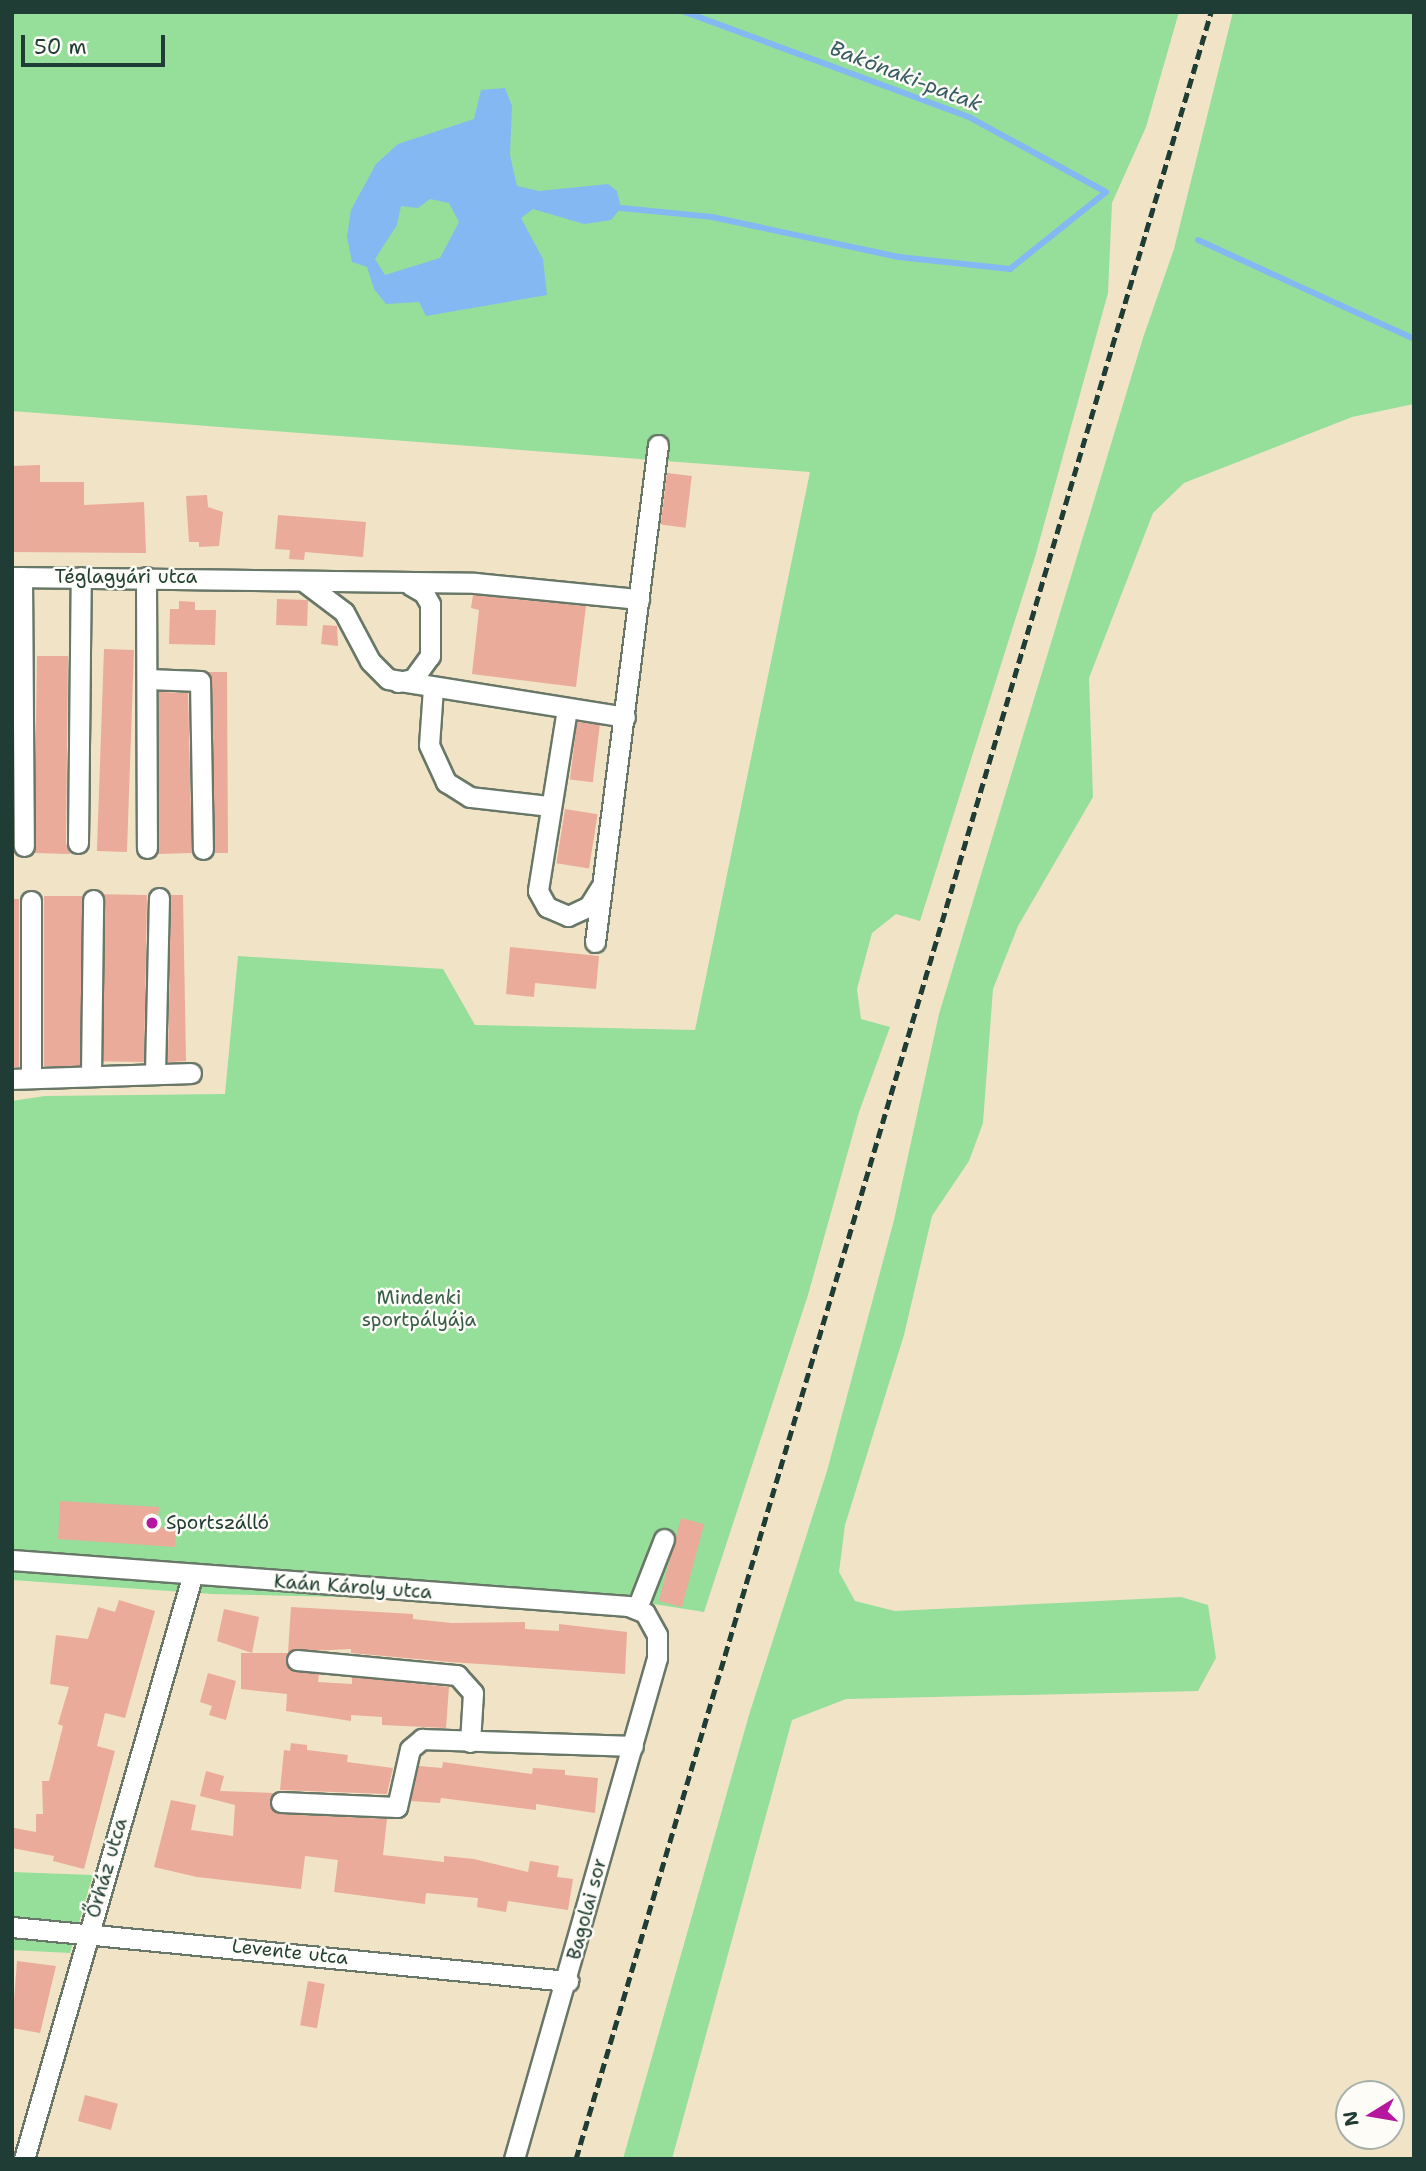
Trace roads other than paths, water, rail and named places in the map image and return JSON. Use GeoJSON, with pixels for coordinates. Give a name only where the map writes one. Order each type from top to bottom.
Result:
{"type":"FeatureCollection","features":[{"type":"Feature","properties":{"kind":"street"},"geometry":{"type":"LineString","coordinates":[[595,942],[658,445]]}},
{"type":"Feature","properties":{"kind":"street"},"geometry":{"type":"LineString","coordinates":[[17,577],[24,846]]}},
{"type":"Feature","properties":{"kind":"street","name":"Téglagyári utca"},"geometry":{"type":"LineString","coordinates":[[17,577],[240,578],[410,585],[452,584],[639,599]]}},
{"type":"Feature","properties":{"kind":"street"},"geometry":{"type":"LineString","coordinates":[[78,843],[81,577]]}},
{"type":"Feature","properties":{"kind":"street"},"geometry":{"type":"LineString","coordinates":[[146,577],[148,848]]}},
{"type":"Feature","properties":{"kind":"street"},"geometry":{"type":"LineString","coordinates":[[301,580],[344,612],[379,673],[397,682],[625,717]]}},
{"type":"Feature","properties":{"kind":"street"},"geometry":{"type":"LineString","coordinates":[[452,584],[439,592],[433,617],[430,656],[432,680],[437,689],[429,745],[446,782],[470,796],[549,806]]}},
{"type":"Feature","properties":{"kind":"street"},"geometry":{"type":"LineString","coordinates":[[410,585],[424,593],[433,617]]}},
{"type":"Feature","properties":{"kind":"street"},"geometry":{"type":"LineString","coordinates":[[397,682],[413,679],[430,656]]}},
{"type":"Feature","properties":{"kind":"street"},"geometry":{"type":"LineString","coordinates":[[147,679],[200,681],[203,849]]}},
{"type":"Feature","properties":{"kind":"street"},"geometry":{"type":"LineString","coordinates":[[567,709],[549,806],[540,899],[557,914],[579,914],[603,883]]}},
{"type":"Feature","properties":{"kind":"street"},"geometry":{"type":"LineString","coordinates":[[155,1073],[159,898]]}},
{"type":"Feature","properties":{"kind":"street"},"geometry":{"type":"LineString","coordinates":[[91,1075],[93,900]]}},
{"type":"Feature","properties":{"kind":"street"},"geometry":{"type":"LineString","coordinates":[[31,901],[22,1078],[191,1073]]}},
{"type":"Feature","properties":{"kind":"street"},"geometry":{"type":"LineString","coordinates":[[637,1608],[664,1539]]}},
{"type":"Feature","properties":{"kind":"street","name":"Kaán Károly utca"},"geometry":{"type":"LineString","coordinates":[[12,1560],[192,1577],[637,1608]]}},
{"type":"Feature","properties":{"kind":"street","name":"Őrház utca"},"geometry":{"type":"LineString","coordinates":[[24,2159],[192,1577]]}},
{"type":"Feature","properties":{"kind":"street","name":"Bagolai sor"},"geometry":{"type":"LineString","coordinates":[[514,2159],[568,1982],[657,1658],[657,1635],[637,1608]]}},
{"type":"Feature","properties":{"kind":"street"},"geometry":{"type":"LineString","coordinates":[[297,1660],[457,1675],[473,1693],[470,1742]]}},
{"type":"Feature","properties":{"kind":"street"},"geometry":{"type":"LineString","coordinates":[[281,1802],[392,1809],[401,1801],[414,1742],[633,1746]]}},
{"type":"Feature","properties":{"kind":"street","name":"Levente utca"},"geometry":{"type":"LineString","coordinates":[[12,1927],[89,1931],[568,1982]]}},
{"type":"Feature","properties":{"kind":"water"},"geometry":{"type":"Polygon","coordinates":[[[505,88],[512,106],[510,155],[517,186],[539,191],[608,184],[617,191],[621,208],[611,220],[584,224],[533,209],[521,218],[543,259],[547,295],[426,316],[419,302],[386,304],[374,289],[367,267],[352,262],[347,237],[351,210],[376,164],[398,144],[474,119],[481,90],[505,88]],[[430,199],[418,208],[401,206],[397,225],[375,259],[385,275],[440,258],[459,222],[449,203],[430,199]]]}},
{"type":"Feature","properties":{"kind":"waterway"},"geometry":{"type":"LineString","coordinates":[[621,208],[712,217],[899,257],[1010,269],[1106,192],[969,117],[685,12]]}},
{"type":"Feature","properties":{"kind":"waterway","name":"Bakónaki-patak"},"geometry":{"type":"LineString","coordinates":[[1198,240],[1414,339]]}},
{"type":"Feature","properties":{"kind":"railway"},"geometry":{"type":"LineString","coordinates":[[576,2159],[1211,12]]}},
{"type":"Feature","properties":{"kind":"place","name":"Sportszálló"},"geometry":{"type":"Point","coordinates":[152,1523]}},
{"type":"Feature","properties":{"kind":"park label","name":"Mindenki sportpályája"},"geometry":{"type":"Point","coordinates":[419,1309]}}]}
